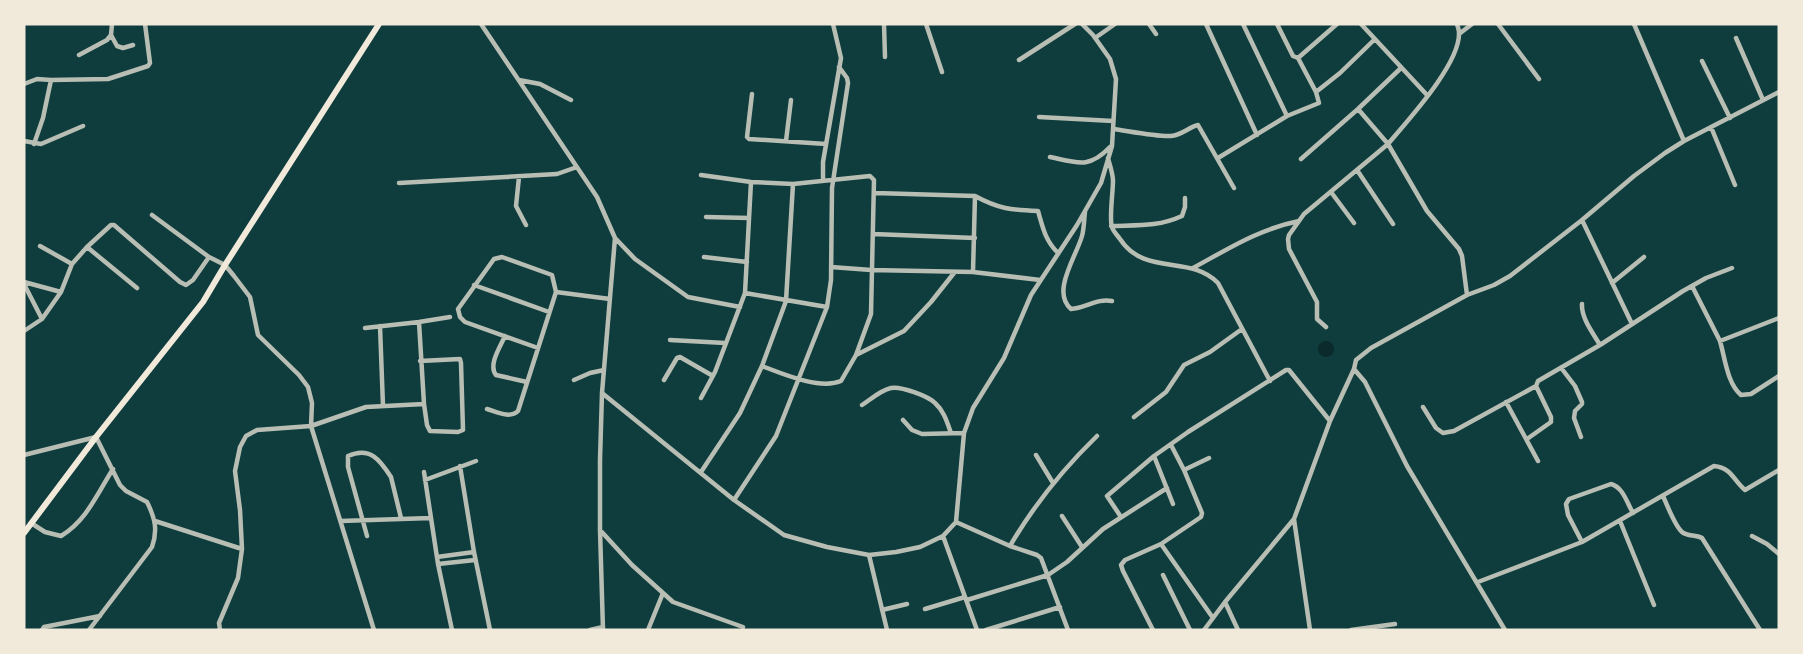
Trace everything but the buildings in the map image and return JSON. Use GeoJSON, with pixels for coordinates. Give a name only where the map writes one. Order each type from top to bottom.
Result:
{"type":"FeatureCollection","features":[{"type":"Feature","properties":{"kind":"main road"},"geometry":{"type":"LineString","coordinates":[[24,533],[96,437],[203,302],[379,24]]}},
{"type":"Feature","properties":{"kind":"street"},"geometry":{"type":"LineString","coordinates":[[79,55],[107,40],[111,35],[112,24]]}},
{"type":"Feature","properties":{"kind":"street"},"geometry":{"type":"LineString","coordinates":[[24,84],[37,79],[108,79],[148,66],[150,63],[145,24]]}},
{"type":"Feature","properties":{"kind":"street"},"geometry":{"type":"LineString","coordinates":[[481,24],[597,197],[615,238],[635,259],[688,297],[740,307]]}},
{"type":"Feature","properties":{"kind":"street"},"geometry":{"type":"LineString","coordinates":[[823,180],[823,162],[841,58],[833,24]]}},
{"type":"Feature","properties":{"kind":"street"},"geometry":{"type":"LineString","coordinates":[[884,24],[885,57]]}},
{"type":"Feature","properties":{"kind":"street"},"geometry":{"type":"LineString","coordinates":[[926,24],[942,72]]}},
{"type":"Feature","properties":{"kind":"street"},"geometry":{"type":"LineString","coordinates":[[1018,60],[1075,24]]}},
{"type":"Feature","properties":{"kind":"street"},"geometry":{"type":"LineString","coordinates":[[603,393],[734,500],[784,535],[869,555],[920,547],[943,536],[956,522],[964,432],[973,408],[1004,358],[1031,295],[1101,183],[1112,146],[1116,79],[1110,59],[1082,24]]}},
{"type":"Feature","properties":{"kind":"street"},"geometry":{"type":"LineString","coordinates":[[1095,38],[1115,24]]}},
{"type":"Feature","properties":{"kind":"street"},"geometry":{"type":"LineString","coordinates":[[1149,24],[1156,34]]}},
{"type":"Feature","properties":{"kind":"street"},"geometry":{"type":"LineString","coordinates":[[1206,24],[1257,135]]}},
{"type":"Feature","properties":{"kind":"street"},"geometry":{"type":"LineString","coordinates":[[1243,24],[1287,116]]}},
{"type":"Feature","properties":{"kind":"street"},"geometry":{"type":"LineString","coordinates":[[1218,159],[1287,116],[1319,103],[1316,92],[1298,58],[1293,56],[1277,24]]}},
{"type":"Feature","properties":{"kind":"street"},"geometry":{"type":"LineString","coordinates":[[1280,30],[1286,24]]}},
{"type":"Feature","properties":{"kind":"street"},"geometry":{"type":"LineString","coordinates":[[1298,58],[1337,24]]}},
{"type":"Feature","properties":{"kind":"street"},"geometry":{"type":"LineString","coordinates":[[1361,24],[1427,95]]}},
{"type":"Feature","properties":{"kind":"street"},"geometry":{"type":"LineString","coordinates":[[1326,327],[1317,319],[1317,302],[1289,249],[1289,235],[1304,214],[1389,144],[1446,68],[1459,34],[1457,24]]}},
{"type":"Feature","properties":{"kind":"street"},"geometry":{"type":"LineString","coordinates":[[1459,34],[1472,24]]}},
{"type":"Feature","properties":{"kind":"street"},"geometry":{"type":"LineString","coordinates":[[1498,24],[1539,79]]}},
{"type":"Feature","properties":{"kind":"street"},"geometry":{"type":"LineString","coordinates":[[1634,24],[1684,141]]}},
{"type":"Feature","properties":{"kind":"street"},"geometry":{"type":"LineString","coordinates":[[111,35],[117,46],[123,48],[132,45]]}},
{"type":"Feature","properties":{"kind":"street"},"geometry":{"type":"LineString","coordinates":[[1736,38],[1763,100]]}},
{"type":"Feature","properties":{"kind":"street"},"geometry":{"type":"LineString","coordinates":[[1316,92],[1340,74],[1375,39]]}},
{"type":"Feature","properties":{"kind":"street"},"geometry":{"type":"LineString","coordinates":[[1702,61],[1730,118]]}},
{"type":"Feature","properties":{"kind":"street"},"geometry":{"type":"LineString","coordinates":[[734,500],[776,436],[827,307],[831,280],[832,188],[848,82],[839,67]]}},
{"type":"Feature","properties":{"kind":"street"},"geometry":{"type":"LineString","coordinates":[[1301,159],[1401,68]]}},
{"type":"Feature","properties":{"kind":"street"},"geometry":{"type":"LineString","coordinates":[[34,144],[43,118],[51,80]]}},
{"type":"Feature","properties":{"kind":"street"},"geometry":{"type":"LineString","coordinates":[[519,81],[540,84],[571,100]]}},
{"type":"Feature","properties":{"kind":"street"},"geometry":{"type":"LineString","coordinates":[[1204,630],[1294,519],[1330,421],[1356,360],[1371,348],[1467,295],[1510,276],[1634,176],[1684,141],[1779,92]]}},
{"type":"Feature","properties":{"kind":"street"},"geometry":{"type":"LineString","coordinates":[[752,94],[747,137],[749,139],[826,144]]}},
{"type":"Feature","properties":{"kind":"street"},"geometry":{"type":"LineString","coordinates":[[786,141],[791,100]]}},
{"type":"Feature","properties":{"kind":"street"},"geometry":{"type":"LineString","coordinates":[[1358,109],[1389,144],[1427,211],[1459,249],[1467,295]]}},
{"type":"Feature","properties":{"kind":"street"},"geometry":{"type":"LineString","coordinates":[[1038,117],[1113,121]]}},
{"type":"Feature","properties":{"kind":"street"},"geometry":{"type":"LineString","coordinates":[[1113,129],[1171,136],[1198,125],[1234,188]]}},
{"type":"Feature","properties":{"kind":"street"},"geometry":{"type":"LineString","coordinates":[[24,141],[41,144],[83,126]]}},
{"type":"Feature","properties":{"kind":"street"},"geometry":{"type":"LineString","coordinates":[[1711,127],[1735,185]]}},
{"type":"Feature","properties":{"kind":"street"},"geometry":{"type":"LineString","coordinates":[[1050,156],[1083,164],[1102,156],[1112,146]]}},
{"type":"Feature","properties":{"kind":"street"},"geometry":{"type":"LineString","coordinates":[[1108,158],[1113,178],[1111,226],[1126,248],[1139,258],[1166,265],[1192,268],[1210,275],[1218,283],[1270,381]]}},
{"type":"Feature","properties":{"kind":"street"},"geometry":{"type":"LineString","coordinates":[[399,183],[557,174],[577,167]]}},
{"type":"Feature","properties":{"kind":"street"},"geometry":{"type":"LineString","coordinates":[[1357,171],[1393,225]]}},
{"type":"Feature","properties":{"kind":"street"},"geometry":{"type":"LineString","coordinates":[[701,175],[750,182],[793,184],[870,176],[874,180],[871,314],[856,355],[841,381],[830,385],[799,379],[762,366]]}},
{"type":"Feature","properties":{"kind":"street"},"geometry":{"type":"LineString","coordinates":[[519,177],[516,206],[526,225]]}},
{"type":"Feature","properties":{"kind":"street"},"geometry":{"type":"LineString","coordinates":[[701,398],[713,376],[745,293],[750,182]]}},
{"type":"Feature","properties":{"kind":"street"},"geometry":{"type":"LineString","coordinates":[[701,472],[740,413],[762,366],[786,301],[793,184]]}},
{"type":"Feature","properties":{"kind":"street"},"geometry":{"type":"LineString","coordinates":[[1331,192],[1354,223]]}},
{"type":"Feature","properties":{"kind":"street"},"geometry":{"type":"LineString","coordinates":[[874,193],[975,196],[1005,209],[1038,211],[1048,243],[1058,253]]}},
{"type":"Feature","properties":{"kind":"street"},"geometry":{"type":"LineString","coordinates":[[973,272],[975,196]]}},
{"type":"Feature","properties":{"kind":"street"},"geometry":{"type":"LineString","coordinates":[[1111,226],[1159,225],[1182,216],[1185,198]]}},
{"type":"Feature","properties":{"kind":"street"},"geometry":{"type":"LineString","coordinates":[[1086,210],[1083,234],[1065,279],[1063,296],[1071,309],[1093,302],[1112,301]]}},
{"type":"Feature","properties":{"kind":"street"},"geometry":{"type":"LineString","coordinates":[[152,215],[209,257],[225,265],[250,297],[258,335],[309,387],[312,403],[311,426],[374,630]]}},
{"type":"Feature","properties":{"kind":"street"},"geometry":{"type":"LineString","coordinates":[[706,217],[749,218]]}},
{"type":"Feature","properties":{"kind":"street"},"geometry":{"type":"LineString","coordinates":[[1582,220],[1632,324]]}},
{"type":"Feature","properties":{"kind":"street"},"geometry":{"type":"LineString","coordinates":[[1192,268],[1252,235],[1299,221]]}},
{"type":"Feature","properties":{"kind":"street"},"geometry":{"type":"LineString","coordinates":[[24,331],[42,319],[61,292],[72,264],[108,227],[114,225],[186,285],[193,280],[209,257]]}},
{"type":"Feature","properties":{"kind":"street"},"geometry":{"type":"LineString","coordinates":[[873,234],[975,238]]}},
{"type":"Feature","properties":{"kind":"street"},"geometry":{"type":"LineString","coordinates":[[591,630],[603,629],[600,530],[603,393],[615,238]]}},
{"type":"Feature","properties":{"kind":"street"},"geometry":{"type":"LineString","coordinates":[[40,246],[72,264]]}},
{"type":"Feature","properties":{"kind":"street"},"geometry":{"type":"LineString","coordinates":[[87,247],[137,288]]}},
{"type":"Feature","properties":{"kind":"street"},"geometry":{"type":"LineString","coordinates":[[487,409],[509,415],[518,411],[556,292],[552,275],[501,257],[494,259],[458,309],[460,317],[465,322],[538,348]]}},
{"type":"Feature","properties":{"kind":"street"},"geometry":{"type":"LineString","coordinates":[[704,257],[747,262]]}},
{"type":"Feature","properties":{"kind":"street"},"geometry":{"type":"LineString","coordinates":[[1612,283],[1644,258]]}},
{"type":"Feature","properties":{"kind":"street"},"geometry":{"type":"LineString","coordinates":[[831,267],[973,272],[1040,280]]}},
{"type":"Feature","properties":{"kind":"street"},"geometry":{"type":"LineString","coordinates":[[1423,407],[1436,428],[1443,433],[1454,431],[1536,386],[1542,378],[1562,369],[1692,286],[1732,268]]}},
{"type":"Feature","properties":{"kind":"street"},"geometry":{"type":"LineString","coordinates":[[856,355],[904,331],[932,302],[954,273]]}},
{"type":"Feature","properties":{"kind":"street"},"geometry":{"type":"LineString","coordinates":[[24,283],[61,292]]}},
{"type":"Feature","properties":{"kind":"street"},"geometry":{"type":"LineString","coordinates":[[24,283],[42,319]]}},
{"type":"Feature","properties":{"kind":"street"},"geometry":{"type":"LineString","coordinates":[[474,285],[549,312]]}},
{"type":"Feature","properties":{"kind":"street"},"geometry":{"type":"LineString","coordinates":[[1692,286],[1720,341],[1735,390],[1741,394],[1751,394],[1779,376]]}},
{"type":"Feature","properties":{"kind":"street"},"geometry":{"type":"LineString","coordinates":[[556,292],[610,299]]}},
{"type":"Feature","properties":{"kind":"street"},"geometry":{"type":"LineString","coordinates":[[745,293],[827,307]]}},
{"type":"Feature","properties":{"kind":"street"},"geometry":{"type":"LineString","coordinates":[[1582,304],[1581,311],[1600,345]]}},
{"type":"Feature","properties":{"kind":"street"},"geometry":{"type":"LineString","coordinates":[[365,328],[450,317]]}},
{"type":"Feature","properties":{"kind":"street"},"geometry":{"type":"LineString","coordinates":[[1720,341],[1779,318]]}},
{"type":"Feature","properties":{"kind":"street"},"geometry":{"type":"LineString","coordinates":[[418,322],[420,361],[427,426],[430,432],[463,430],[459,359],[420,361]]}},
{"type":"Feature","properties":{"kind":"street"},"geometry":{"type":"LineString","coordinates":[[380,326],[384,406]]}},
{"type":"Feature","properties":{"kind":"street"},"geometry":{"type":"LineString","coordinates":[[1134,417],[1166,392],[1184,365],[1210,352],[1242,329]]}},
{"type":"Feature","properties":{"kind":"street"},"geometry":{"type":"LineString","coordinates":[[505,336],[492,371],[496,375],[527,382]]}},
{"type":"Feature","properties":{"kind":"street"},"geometry":{"type":"LineString","coordinates":[[670,340],[726,343]]}},
{"type":"Feature","properties":{"kind":"street"},"geometry":{"type":"LineString","coordinates":[[664,380],[677,358],[680,357],[713,376]]}},
{"type":"Feature","properties":{"kind":"street"},"geometry":{"type":"LineString","coordinates":[[1354,369],[1365,382],[1407,466],[1505,630]]}},
{"type":"Feature","properties":{"kind":"street"},"geometry":{"type":"LineString","coordinates":[[1562,369],[1575,386],[1582,402],[1575,411],[1574,418],[1581,437]]}},
{"type":"Feature","properties":{"kind":"street"},"geometry":{"type":"LineString","coordinates":[[573,380],[604,370]]}},
{"type":"Feature","properties":{"kind":"street"},"geometry":{"type":"LineString","coordinates":[[1121,518],[1107,496],[1154,456],[1188,432],[1286,370],[1289,370],[1330,421]]}},
{"type":"Feature","properties":{"kind":"street"},"geometry":{"type":"LineString","coordinates":[[1527,439],[1551,422],[1551,417],[1536,386]]}},
{"type":"Feature","properties":{"kind":"street"},"geometry":{"type":"LineString","coordinates":[[862,405],[893,387],[910,391],[935,402],[946,418],[951,433]]}},
{"type":"Feature","properties":{"kind":"street"},"geometry":{"type":"LineString","coordinates":[[1506,402],[1538,461]]}},
{"type":"Feature","properties":{"kind":"street"},"geometry":{"type":"LineString","coordinates":[[220,630],[219,623],[238,578],[242,549],[235,471],[240,447],[246,436],[257,430],[311,426],[366,407],[424,404]]}},
{"type":"Feature","properties":{"kind":"street"},"geometry":{"type":"LineString","coordinates":[[903,420],[912,430],[922,434],[964,432]]}},
{"type":"Feature","properties":{"kind":"street"},"geometry":{"type":"LineString","coordinates":[[1010,546],[1053,483],[1097,436]]}},
{"type":"Feature","properties":{"kind":"street"},"geometry":{"type":"LineString","coordinates":[[24,455],[96,437],[120,484],[126,491],[147,502],[155,521],[156,536],[152,547],[89,630]]}},
{"type":"Feature","properties":{"kind":"street"},"geometry":{"type":"LineString","coordinates":[[1153,630],[1121,565],[1125,560],[1161,543],[1201,517],[1202,513],[1171,444]]}},
{"type":"Feature","properties":{"kind":"street"},"geometry":{"type":"LineString","coordinates":[[368,536],[348,467],[348,456],[366,452],[392,477],[402,518]]}},
{"type":"Feature","properties":{"kind":"street"},"geometry":{"type":"LineString","coordinates":[[1036,455],[1053,483]]}},
{"type":"Feature","properties":{"kind":"street"},"geometry":{"type":"LineString","coordinates":[[1154,456],[1173,504]]}},
{"type":"Feature","properties":{"kind":"street"},"geometry":{"type":"LineString","coordinates":[[1184,470],[1209,459]]}},
{"type":"Feature","properties":{"kind":"street"},"geometry":{"type":"LineString","coordinates":[[425,480],[476,461]]}},
{"type":"Feature","properties":{"kind":"street"},"geometry":{"type":"LineString","coordinates":[[460,466],[475,560],[490,630]]}},
{"type":"Feature","properties":{"kind":"street"},"geometry":{"type":"LineString","coordinates":[[1478,582],[1582,542],[1714,466],[1723,467],[1731,473],[1745,490],[1779,470]]}},
{"type":"Feature","properties":{"kind":"street"},"geometry":{"type":"LineString","coordinates":[[31,524],[45,532],[61,536],[75,528],[94,503],[113,470]]}},
{"type":"Feature","properties":{"kind":"street"},"geometry":{"type":"LineString","coordinates":[[424,472],[438,564],[452,630]]}},
{"type":"Feature","properties":{"kind":"street"},"geometry":{"type":"LineString","coordinates":[[1582,542],[1568,515],[1566,504],[1569,500],[1611,484],[1616,485],[1620,488],[1633,513]]}},
{"type":"Feature","properties":{"kind":"street"},"geometry":{"type":"LineString","coordinates":[[926,609],[1048,575],[1067,562],[1102,529],[1167,488]]}},
{"type":"Feature","properties":{"kind":"street"},"geometry":{"type":"LineString","coordinates":[[1663,496],[1678,528],[1683,533],[1702,538],[1760,630]]}},
{"type":"Feature","properties":{"kind":"street"},"geometry":{"type":"LineString","coordinates":[[1062,516],[1082,547]]}},
{"type":"Feature","properties":{"kind":"street"},"geometry":{"type":"LineString","coordinates":[[341,521],[431,518]]}},
{"type":"Feature","properties":{"kind":"street"},"geometry":{"type":"LineString","coordinates":[[1294,519],[1310,630]]}},
{"type":"Feature","properties":{"kind":"street"},"geometry":{"type":"LineString","coordinates":[[155,521],[242,549]]}},
{"type":"Feature","properties":{"kind":"street"},"geometry":{"type":"LineString","coordinates":[[1620,521],[1654,605]]}},
{"type":"Feature","properties":{"kind":"street"},"geometry":{"type":"LineString","coordinates":[[956,522],[1041,558],[1068,630]]}},
{"type":"Feature","properties":{"kind":"street"},"geometry":{"type":"LineString","coordinates":[[600,530],[632,565],[673,602],[743,627]]}},
{"type":"Feature","properties":{"kind":"street"},"geometry":{"type":"LineString","coordinates":[[943,536],[975,630]]}},
{"type":"Feature","properties":{"kind":"street"},"geometry":{"type":"LineString","coordinates":[[1752,536],[1779,554]]}},
{"type":"Feature","properties":{"kind":"street"},"geometry":{"type":"LineString","coordinates":[[1161,543],[1213,618]]}},
{"type":"Feature","properties":{"kind":"street"},"geometry":{"type":"LineString","coordinates":[[437,557],[474,552]]}},
{"type":"Feature","properties":{"kind":"street"},"geometry":{"type":"LineString","coordinates":[[869,555],[886,630]]}},
{"type":"Feature","properties":{"kind":"street"},"geometry":{"type":"LineString","coordinates":[[438,564],[475,560]]}},
{"type":"Feature","properties":{"kind":"street"},"geometry":{"type":"LineString","coordinates":[[1163,575],[1190,630]]}},
{"type":"Feature","properties":{"kind":"street"},"geometry":{"type":"LineString","coordinates":[[648,630],[663,593]]}},
{"type":"Feature","properties":{"kind":"street"},"geometry":{"type":"LineString","coordinates":[[1225,602],[1238,630]]}},
{"type":"Feature","properties":{"kind":"street"},"geometry":{"type":"LineString","coordinates":[[882,610],[907,604]]}},
{"type":"Feature","properties":{"kind":"street"},"geometry":{"type":"LineString","coordinates":[[986,630],[1060,607]]}},
{"type":"Feature","properties":{"kind":"street"},"geometry":{"type":"LineString","coordinates":[[42,630],[44,627],[100,616]]}},
{"type":"Feature","properties":{"kind":"street"},"geometry":{"type":"LineString","coordinates":[[1351,630],[1395,624]]}},
{"type":"Feature","properties":{"kind":"water"},"geometry":{"type":"Polygon","coordinates":[[[1326,341],[1334,349],[1326,357],[1318,349],[1326,341]]]}}]}
